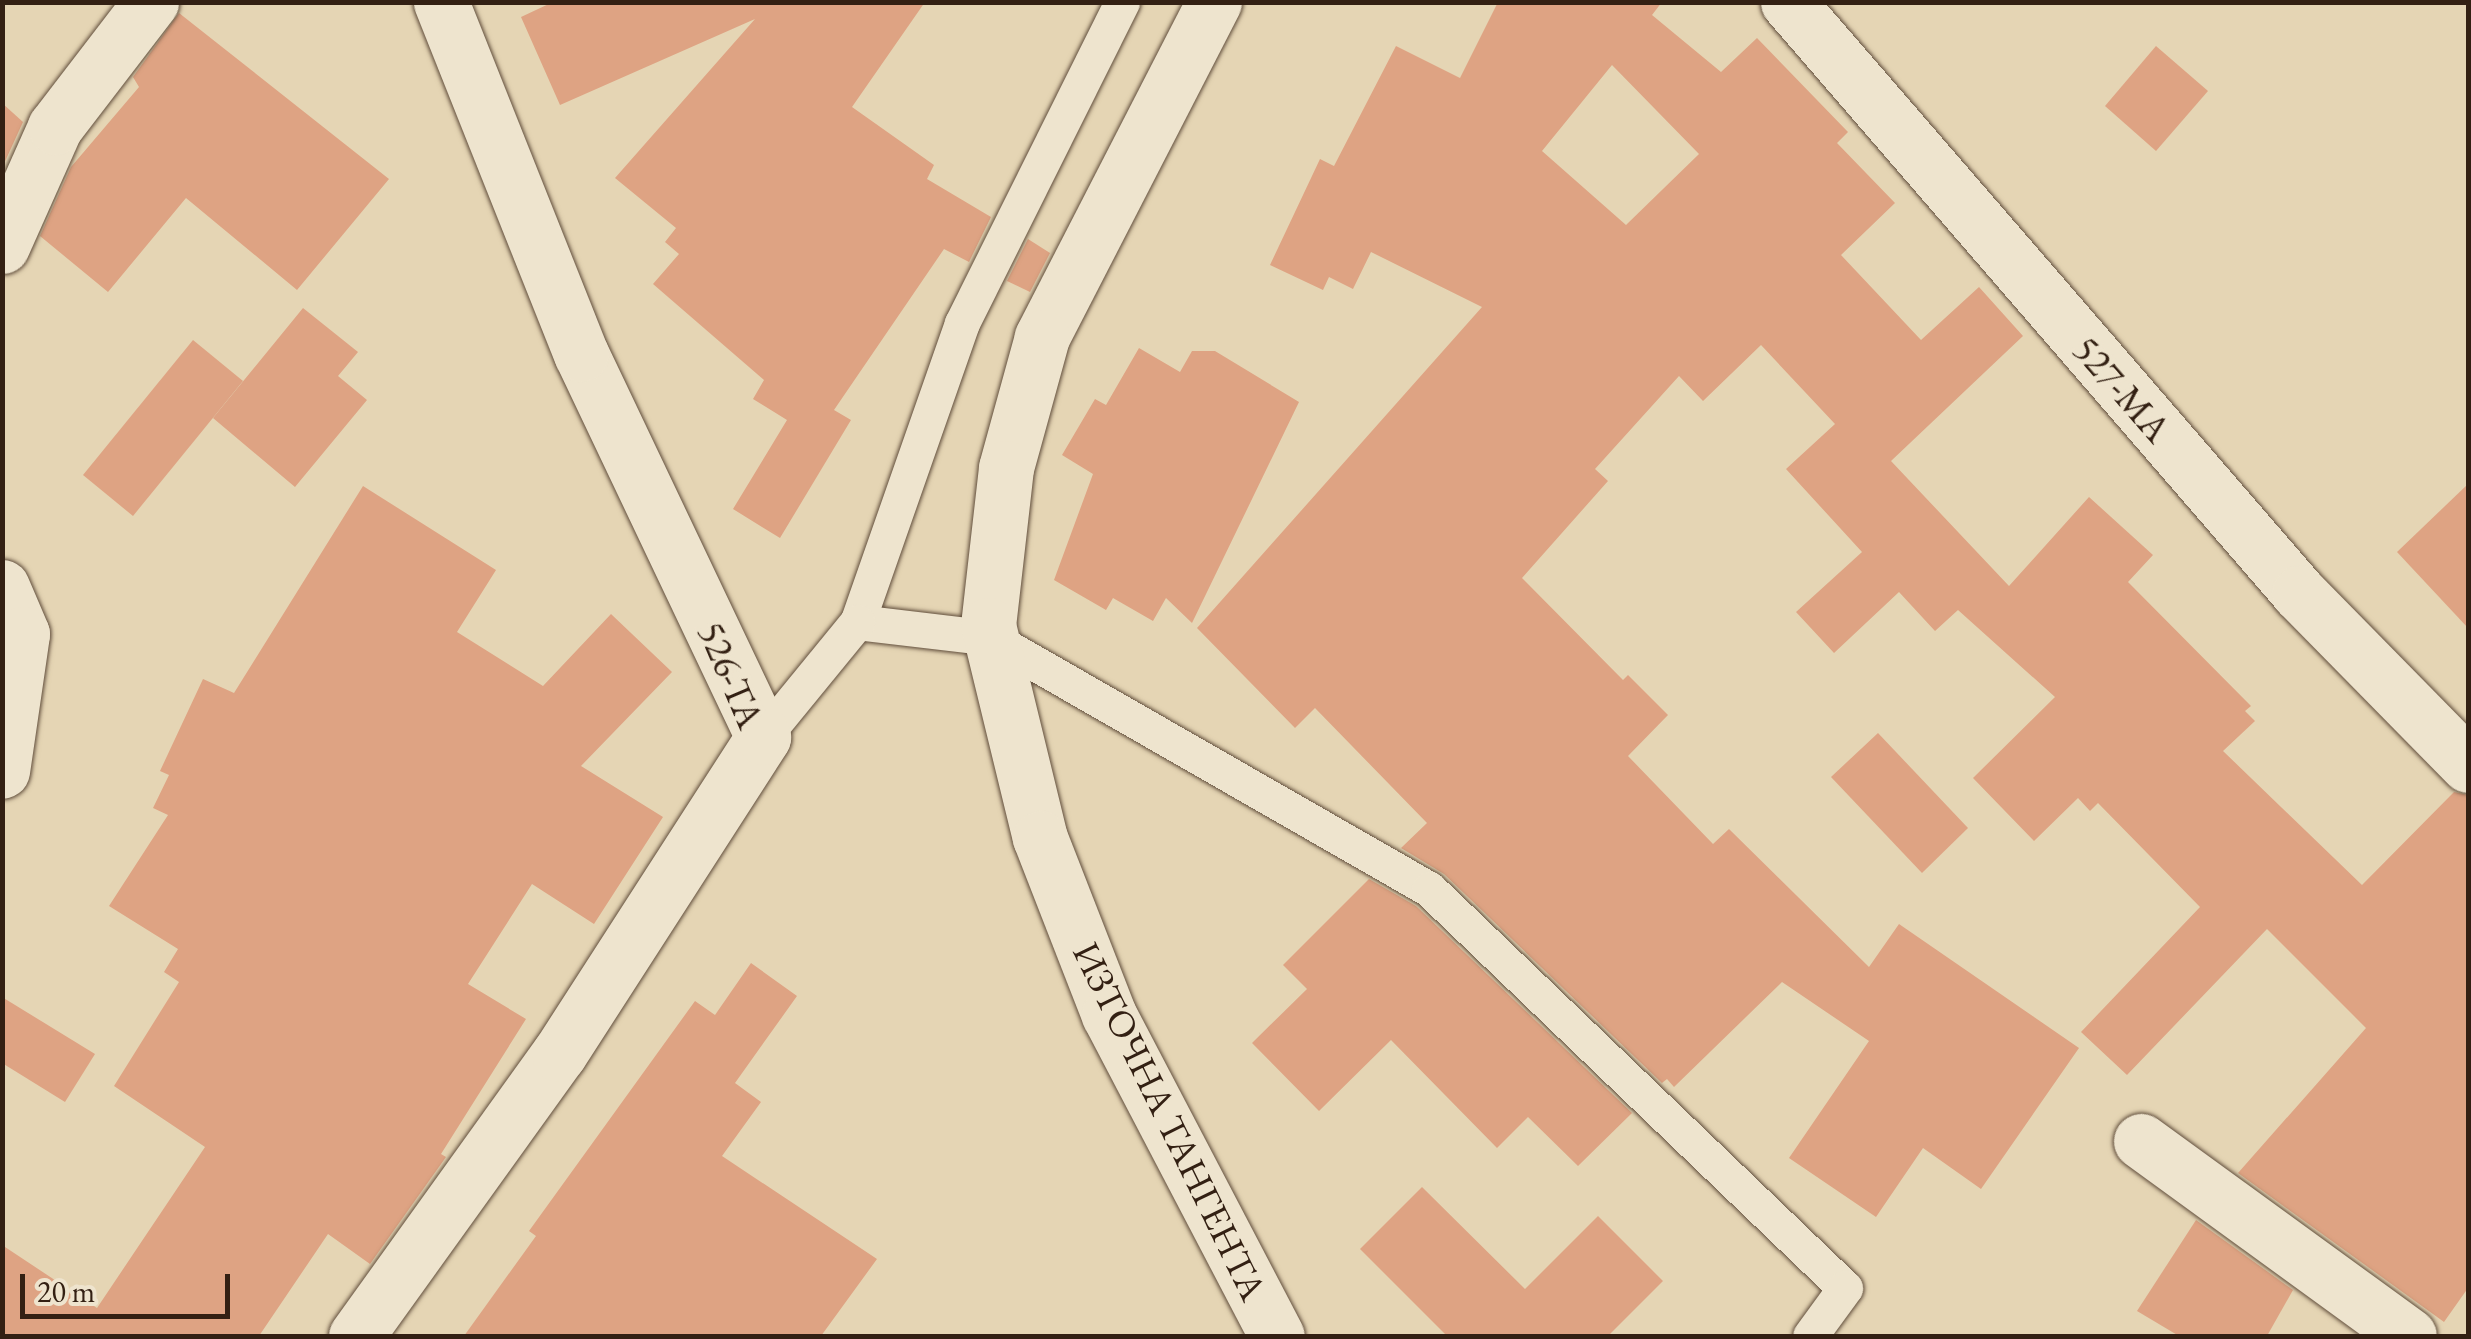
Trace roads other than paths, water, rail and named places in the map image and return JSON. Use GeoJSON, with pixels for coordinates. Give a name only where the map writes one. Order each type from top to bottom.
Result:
{"type":"FeatureCollection","features":[{"type":"Feature","properties":{"kind":"street"},"geometry":{"type":"LineString","coordinates":[[2,246],[55,127],[151,2]]}},
{"type":"Feature","properties":{"kind":"street","name":"526-ТА"},"geometry":{"type":"LineString","coordinates":[[356,1336],[559,1054],[763,737],[581,354],[440,2]]}},
{"type":"Feature","properties":{"kind":"street","name":"ИЗТОЧНА ТАНГЕНТА"},"geometry":{"type":"LineString","coordinates":[[1214,2],[1042,337],[1006,468],[991,638],[1040,838],[1109,1015],[1277,1336]]}},
{"type":"Feature","properties":{"kind":"street","name":"527-МА"},"geometry":{"type":"LineString","coordinates":[[1788,2],[2299,593],[2468,764]]}},
{"type":"Feature","properties":{"kind":"street"},"geometry":{"type":"LineString","coordinates":[[2,587],[22,634],[2,771]]}},
{"type":"Feature","properties":{"kind":"street"},"geometry":{"type":"LineString","coordinates":[[2141,1141],[2383,1330]]}},
{"type":"Feature","properties":{"kind":"lane"},"geometry":{"type":"LineString","coordinates":[[763,737],[857,622],[962,323],[1122,2]]}},
{"type":"Feature","properties":{"kind":"lane"},"geometry":{"type":"LineString","coordinates":[[857,622],[991,638],[1429,890],[1846,1288],[1810,1336]]}}]}
